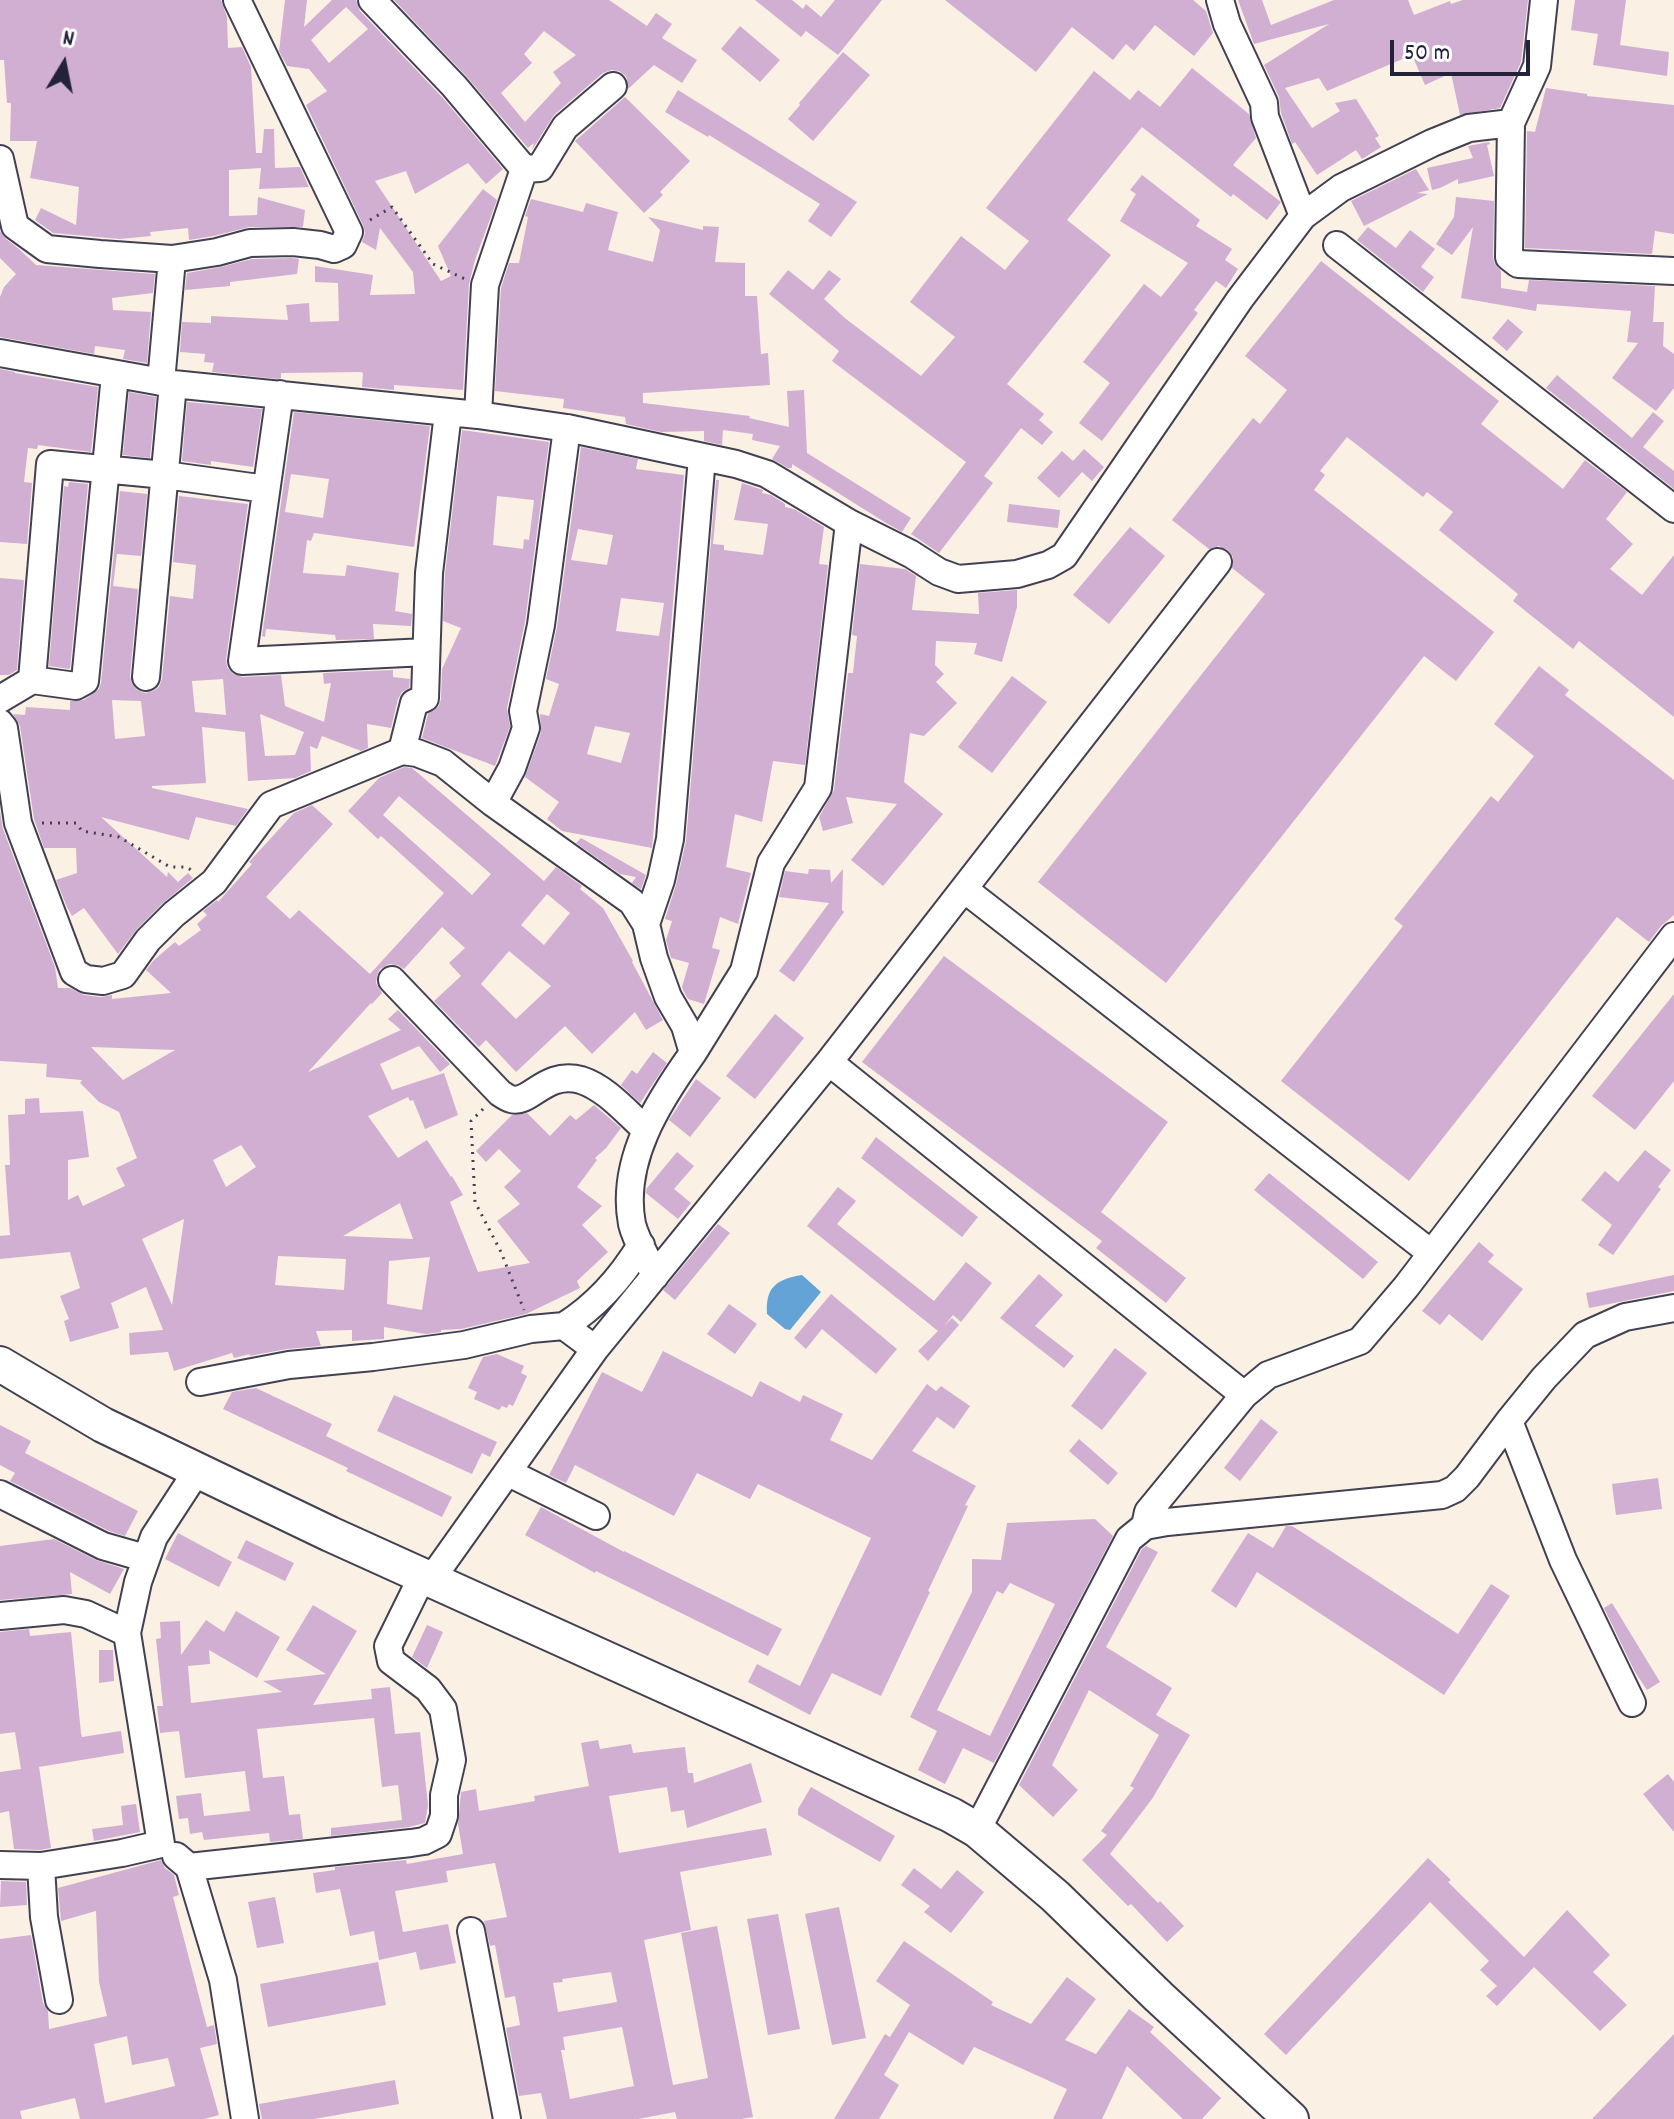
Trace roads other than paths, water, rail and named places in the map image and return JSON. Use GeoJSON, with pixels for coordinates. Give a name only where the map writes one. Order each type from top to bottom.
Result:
{"type":"FeatureCollection","features":[{"type":"Feature","properties":{"kind":"main road"},"geometry":{"type":"LineString","coordinates":[[0,1364],[103,1425],[197,1471],[426,1579],[951,1815],[977,1830],[1055,1896],[1291,2119]]}},
{"type":"Feature","properties":{"kind":"street"},"geometry":{"type":"LineString","coordinates":[[0,159],[15,226],[47,249],[172,259],[250,243],[293,242],[334,249],[343,245],[349,232],[237,0]]}},
{"type":"Feature","properties":{"kind":"street"},"geometry":{"type":"LineString","coordinates":[[372,0],[454,86],[524,169]]}},
{"type":"Feature","properties":{"kind":"street"},"geometry":{"type":"LineString","coordinates":[[1220,0],[1227,24],[1264,103],[1265,117],[1303,216]]}},
{"type":"Feature","properties":{"kind":"street"},"geometry":{"type":"LineString","coordinates":[[1544,0],[1537,66],[1511,123],[1509,257],[1518,264],[1674,271]]}},
{"type":"Feature","properties":{"kind":"street"},"geometry":{"type":"LineString","coordinates":[[524,169],[540,168],[565,127],[613,86]]}},
{"type":"Feature","properties":{"kind":"street"},"geometry":{"type":"LineString","coordinates":[[0,353],[167,383],[478,415],[567,428],[736,464],[767,474],[939,572],[958,579],[1017,574],[1048,565],[1064,556],[1240,299],[1303,216],[1341,188],[1432,143],[1469,128],[1511,123]]}},
{"type":"Feature","properties":{"kind":"street"},"geometry":{"type":"LineString","coordinates":[[478,415],[485,285],[524,169]]}},
{"type":"Feature","properties":{"kind":"street"},"geometry":{"type":"LineString","coordinates":[[1337,245],[1674,509]]}},
{"type":"Feature","properties":{"kind":"street"},"geometry":{"type":"LineString","coordinates":[[146,677],[165,475],[172,259]]}},
{"type":"Feature","properties":{"kind":"street"},"geometry":{"type":"LineString","coordinates":[[0,699],[32,680],[76,686],[85,681],[115,375]]}},
{"type":"Feature","properties":{"kind":"street"},"geometry":{"type":"LineString","coordinates":[[280,394],[242,661],[426,652]]}},
{"type":"Feature","properties":{"kind":"street"},"geometry":{"type":"LineString","coordinates":[[402,751],[414,703],[425,698],[429,573],[448,413]]}},
{"type":"Feature","properties":{"kind":"street"},"geometry":{"type":"LineString","coordinates":[[493,803],[512,768],[526,728],[523,711],[541,625],[567,428]]}},
{"type":"Feature","properties":{"kind":"street"},"geometry":{"type":"LineString","coordinates":[[646,924],[661,880],[670,839],[702,457]]}},
{"type":"Feature","properties":{"kind":"street"},"geometry":{"type":"LineString","coordinates":[[32,680],[50,464],[266,489]]}},
{"type":"Feature","properties":{"kind":"street"},"geometry":{"type":"LineString","coordinates":[[655,1276],[633,1227],[629,1193],[638,1153],[666,1089],[693,1053],[744,971],[771,863],[818,788],[849,523]]}},
{"type":"Feature","properties":{"kind":"street"},"geometry":{"type":"LineString","coordinates":[[189,1867],[424,1841],[438,1834],[444,1816],[444,1795],[452,1760],[443,1709],[428,1689],[391,1661],[388,1646],[426,1579],[509,1473],[595,1349],[829,1062],[1218,562]]}},
{"type":"Feature","properties":{"kind":"street"},"geometry":{"type":"LineString","coordinates":[[0,723],[4,728],[18,823],[74,972],[86,979],[103,981],[123,975],[148,940],[214,882],[271,805],[402,751],[443,763],[493,803],[632,902],[646,924],[668,997],[685,1026],[693,1053]]}},
{"type":"Feature","properties":{"kind":"street"},"geometry":{"type":"LineString","coordinates":[[964,889],[1431,1253]]}},
{"type":"Feature","properties":{"kind":"street"},"geometry":{"type":"LineString","coordinates":[[1145,1526],[1148,1512],[1244,1395],[1268,1375],[1360,1341],[1406,1287],[1674,936]]}},
{"type":"Feature","properties":{"kind":"street"},"geometry":{"type":"LineString","coordinates":[[392,980],[500,1093],[512,1099],[522,1099],[558,1078],[580,1080],[600,1090],[646,1130]]}},
{"type":"Feature","properties":{"kind":"street"},"geometry":{"type":"LineString","coordinates":[[829,1062],[1244,1395]]}},
{"type":"Feature","properties":{"kind":"street"},"geometry":{"type":"LineString","coordinates":[[200,1382],[289,1365],[464,1345],[531,1329],[564,1326],[588,1311],[629,1266],[641,1245]]}},
{"type":"Feature","properties":{"kind":"street"},"geometry":{"type":"LineString","coordinates":[[977,1830],[1129,1539],[1145,1526],[1442,1495],[1455,1489],[1467,1477],[1544,1378],[1585,1335],[1625,1317],[1674,1308]]}},
{"type":"Feature","properties":{"kind":"street"},"geometry":{"type":"LineString","coordinates":[[564,1326],[595,1349]]}},
{"type":"Feature","properties":{"kind":"street"},"geometry":{"type":"LineString","coordinates":[[1509,1421],[1563,1560],[1632,1703]]}},
{"type":"Feature","properties":{"kind":"street"},"geometry":{"type":"LineString","coordinates":[[197,1471],[154,1537],[130,1611],[127,1633],[161,1844],[189,1867],[223,1980],[245,2119]]}},
{"type":"Feature","properties":{"kind":"street"},"geometry":{"type":"LineString","coordinates":[[509,1473],[596,1516]]}},
{"type":"Feature","properties":{"kind":"street"},"geometry":{"type":"LineString","coordinates":[[0,1494],[103,1546],[145,1558]]}},
{"type":"Feature","properties":{"kind":"street"},"geometry":{"type":"LineString","coordinates":[[0,1616],[64,1610],[86,1614],[127,1633]]}},
{"type":"Feature","properties":{"kind":"street"},"geometry":{"type":"LineString","coordinates":[[0,1865],[41,1866],[161,1844]]}},
{"type":"Feature","properties":{"kind":"street"},"geometry":{"type":"LineString","coordinates":[[41,1866],[44,1917],[59,2000]]}},
{"type":"Feature","properties":{"kind":"street"},"geometry":{"type":"LineString","coordinates":[[471,1931],[507,2119]]}},
{"type":"Feature","properties":{"kind":"water"},"geometry":{"type":"Polygon","coordinates":[[[802,1275],[821,1292],[790,1330],[785,1329],[767,1314],[768,1297],[779,1282],[802,1275]]]}}]}
